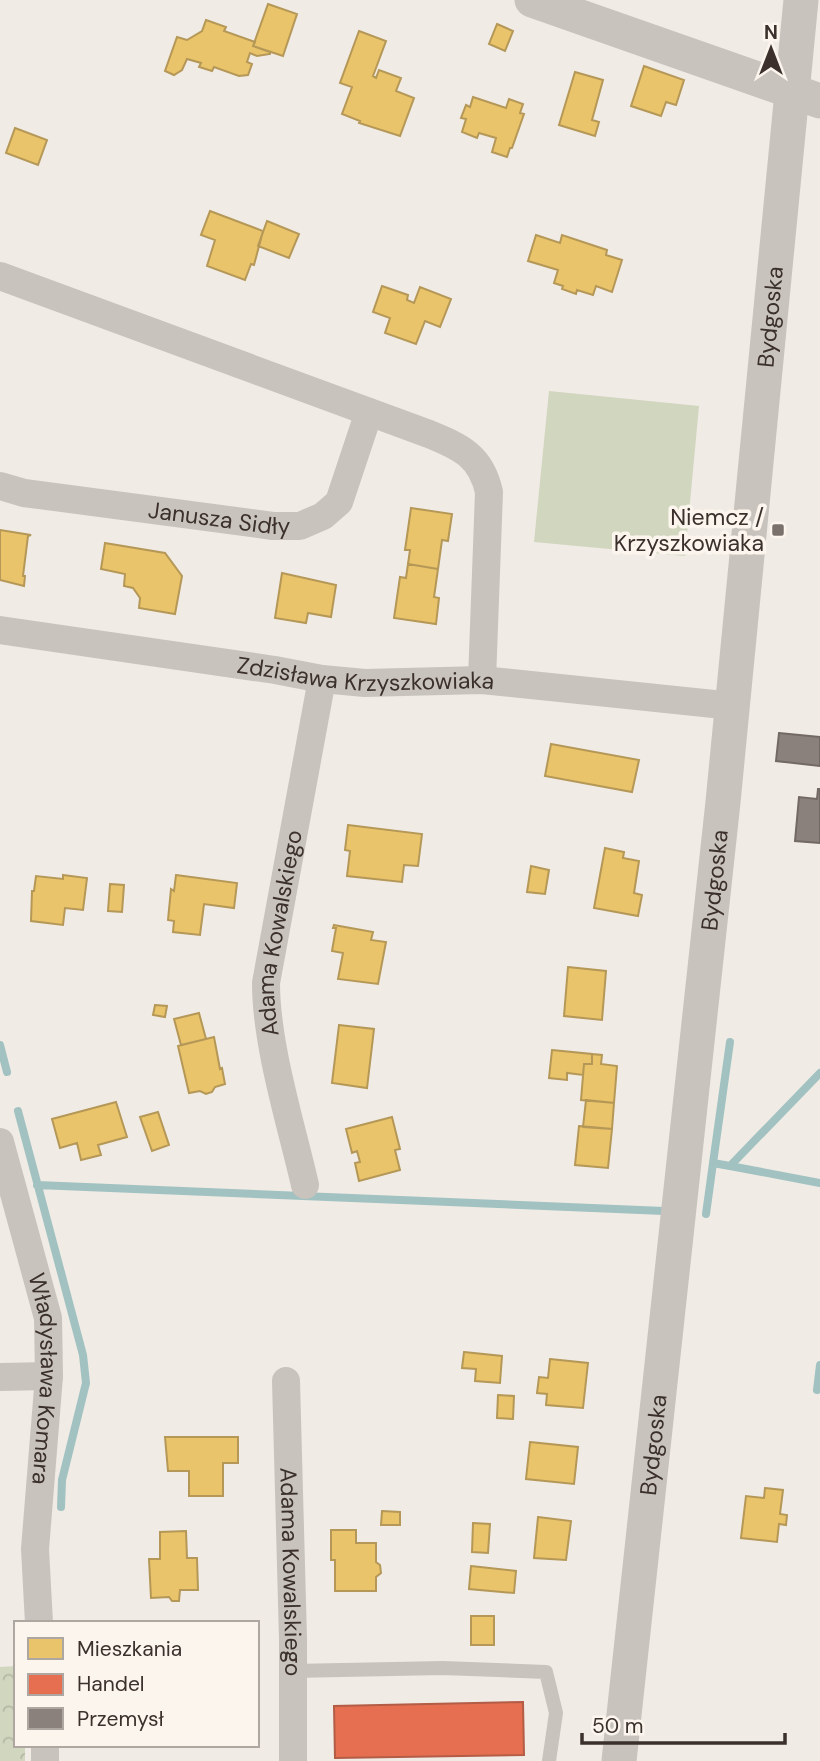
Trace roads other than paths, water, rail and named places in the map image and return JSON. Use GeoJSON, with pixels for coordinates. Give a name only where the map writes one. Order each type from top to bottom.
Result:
{"type":"FeatureCollection","features":[{"type":"Feature","properties":{"kind":"street"},"geometry":{"type":"LineString","coordinates":[[532,0],[805,96]]}},
{"type":"Feature","properties":{"kind":"street","name":"Bydgoska"},"geometry":{"type":"LineString","coordinates":[[619,1761],[733,706],[805,96],[801,0]]}},
{"type":"Feature","properties":{"kind":"street"},"geometry":{"type":"LineString","coordinates":[[0,276],[452,443],[471,456],[485,472],[489,492],[482,680]]}},
{"type":"Feature","properties":{"kind":"street","name":"Janusza Sidły"},"geometry":{"type":"LineString","coordinates":[[0,486],[24,493],[121,506],[273,526],[300,526],[323,516],[339,502],[369,412]]}},
{"type":"Feature","properties":{"kind":"street","name":"Zdzisława Krzyszkowiaka"},"geometry":{"type":"LineString","coordinates":[[0,630],[322,679],[365,683],[482,680],[733,706]]}},
{"type":"Feature","properties":{"kind":"street","name":"Adama Kowalskiego"},"geometry":{"type":"LineString","coordinates":[[305,1185],[275,1054],[265,1002],[265,983],[322,679]]}},
{"type":"Feature","properties":{"kind":"street","name":"Władysława Komara"},"geometry":{"type":"LineString","coordinates":[[0,1142],[48,1318],[49,1376],[36,1549],[39,1621]]}},
{"type":"Feature","properties":{"kind":"street"},"geometry":{"type":"LineString","coordinates":[[0,1377],[49,1376]]}},
{"type":"Feature","properties":{"kind":"street","name":"Adama Kowalskiego"},"geometry":{"type":"LineString","coordinates":[[286,1381],[293,1639],[293,1761]]}},
{"type":"Feature","properties":{"kind":"lane"},"geometry":{"type":"LineString","coordinates":[[292,1671],[443,1668],[546,1672],[556,1713],[549,1761]]}},
{"type":"Feature","properties":{"kind":"waterway"},"geometry":{"type":"LineString","coordinates":[[713,1163],[730,1042]]}},
{"type":"Feature","properties":{"kind":"waterway"},"geometry":{"type":"LineString","coordinates":[[0,1045],[7,1072]]}},
{"type":"Feature","properties":{"kind":"waterway"},"geometry":{"type":"LineString","coordinates":[[706,1214],[713,1163],[730,1166],[820,1073]]}},
{"type":"Feature","properties":{"kind":"waterway"},"geometry":{"type":"LineString","coordinates":[[18,1111],[83,1355],[86,1383],[62,1480],[61,1507]]}},
{"type":"Feature","properties":{"kind":"waterway"},"geometry":{"type":"LineString","coordinates":[[730,1166],[820,1183]]}},
{"type":"Feature","properties":{"kind":"waterway"},"geometry":{"type":"LineString","coordinates":[[37,1185],[664,1211]]}},
{"type":"Feature","properties":{"kind":"waterway"},"geometry":{"type":"LineString","coordinates":[[817,1390],[820,1365]]}},
{"type":"Feature","properties":{"kind":"place","name":"Niemcz / Krzyszkowiaka"},"geometry":{"type":"Point","coordinates":[778,530]}}]}
